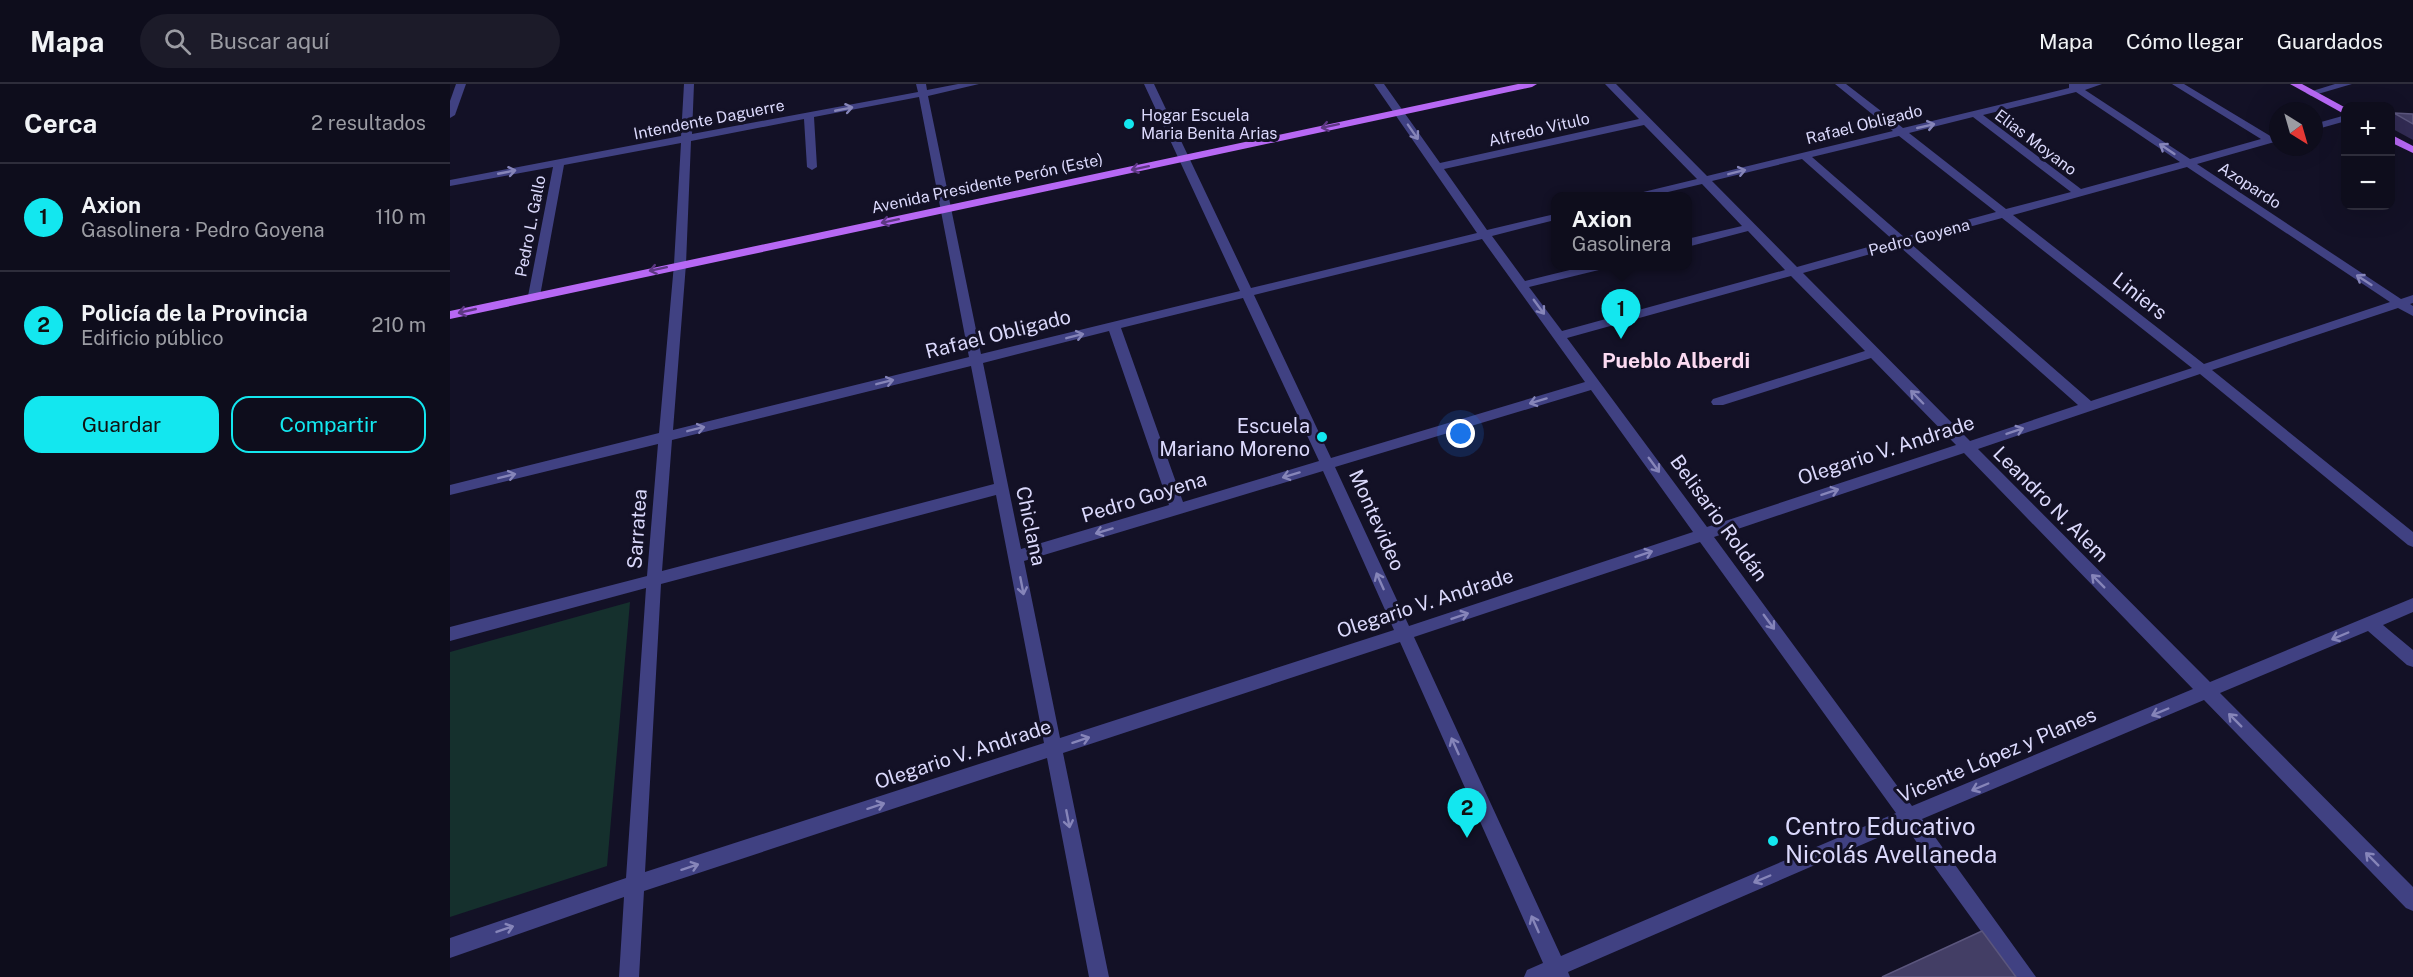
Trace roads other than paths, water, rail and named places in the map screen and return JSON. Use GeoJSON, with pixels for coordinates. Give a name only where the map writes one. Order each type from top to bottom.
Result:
{"type":"FeatureCollection","features":[{"type":"Feature","properties":{"kind":"main road","name":"Avenida Presidente Perón (Este)"},"geometry":{"type":"LineString","coordinates":[[450,315],[680,264],[1532,84]]}},
{"type":"Feature","properties":{"kind":"main road"},"geometry":{"type":"LineString","coordinates":[[2295,84],[2341,109]]}},
{"type":"Feature","properties":{"kind":"main road"},"geometry":{"type":"LineString","coordinates":[[2395,139],[2413,150]]}},
{"type":"Feature","properties":{"kind":"street"},"geometry":{"type":"LineString","coordinates":[[450,115],[461,84]]}},
{"type":"Feature","properties":{"kind":"street","name":"Sarratea"},"geometry":{"type":"LineString","coordinates":[[629,977],[654,579],[680,264],[691,84]]}},
{"type":"Feature","properties":{"kind":"street","name":"Intendente Daguerre"},"geometry":{"type":"LineString","coordinates":[[450,183],[809,115],[922,89],[974,84]]}},
{"type":"Feature","properties":{"kind":"street","name":"Montevideo"},"geometry":{"type":"LineString","coordinates":[[1149,84],[1327,464],[1558,972]]}},
{"type":"Feature","properties":{"kind":"street","name":"Belisario Roldán"},"geometry":{"type":"LineString","coordinates":[[1379,84],[1485,234],[2026,977]]}},
{"type":"Feature","properties":{"kind":"street","name":"Leandro N. Alem"},"geometry":{"type":"LineString","coordinates":[[1610,84],[2413,900]]}},
{"type":"Feature","properties":{"kind":"street","name":"Liniers"},"geometry":{"type":"LineString","coordinates":[[1840,84],[2202,369],[2413,541]]}},
{"type":"Feature","properties":{"kind":"street","name":"Rafael Obligado"},"geometry":{"type":"LineString","coordinates":[[1656,192],[1975,114],[2073,87],[2097,84]]}},
{"type":"Feature","properties":{"kind":"street"},"geometry":{"type":"LineString","coordinates":[[2177,84],[2269,136]]}},
{"type":"Feature","properties":{"kind":"street"},"geometry":{"type":"LineString","coordinates":[[2311,93],[2347,84]]}},
{"type":"Feature","properties":{"kind":"street","name":"Azopardo"},"geometry":{"type":"LineString","coordinates":[[2073,87],[2413,312]]}},
{"type":"Feature","properties":{"kind":"street","name":"Chiclana"},"geometry":{"type":"LineString","coordinates":[[922,89],[1099,977]]}},
{"type":"Feature","properties":{"kind":"street","name":"Elias Moyano"},"geometry":{"type":"LineString","coordinates":[[1975,114],[2080,193]]}},
{"type":"Feature","properties":{"kind":"street"},"geometry":{"type":"LineString","coordinates":[[809,115],[812,167]]}},
{"type":"Feature","properties":{"kind":"street"},"geometry":{"type":"LineString","coordinates":[[2323,125],[2341,120]]}},
{"type":"Feature","properties":{"kind":"street","name":"Alfredo Vitulo"},"geometry":{"type":"LineString","coordinates":[[1438,167],[1646,121]]}},
{"type":"Feature","properties":{"kind":"street","name":"Pedro Goyena"},"geometry":{"type":"LineString","coordinates":[[1560,336],[2269,140]]}},
{"type":"Feature","properties":{"kind":"street"},"geometry":{"type":"LineString","coordinates":[[1804,156],[2088,406]]}},
{"type":"Feature","properties":{"kind":"street","name":"Pedro L. Gallo"},"geometry":{"type":"LineString","coordinates":[[534,296],[559,162]]}},
{"type":"Feature","properties":{"kind":"street","name":"Rafael Obligado"},"geometry":{"type":"LineString","coordinates":[[450,490],[1551,218]]}},
{"type":"Feature","properties":{"kind":"street"},"geometry":{"type":"LineString","coordinates":[[1692,242],[1750,227]]}},
{"type":"Feature","properties":{"kind":"street"},"geometry":{"type":"LineString","coordinates":[[1522,285],[1583,270]]}},
{"type":"Feature","properties":{"kind":"street","name":"Olegario V. Andrade"},"geometry":{"type":"LineString","coordinates":[[450,948],[636,884],[1404,634],[2413,299]]}},
{"type":"Feature","properties":{"kind":"street"},"geometry":{"type":"LineString","coordinates":[[1114,326],[1178,509]]}},
{"type":"Feature","properties":{"kind":"street"},"geometry":{"type":"LineString","coordinates":[[1718,402],[1874,353]]}},
{"type":"Feature","properties":{"kind":"street","name":"Pedro Goyena"},"geometry":{"type":"LineString","coordinates":[[1016,557],[1594,384]]}},
{"type":"Feature","properties":{"kind":"street"},"geometry":{"type":"LineString","coordinates":[[450,634],[1001,488]]}},
{"type":"Feature","properties":{"kind":"street","name":"Vicente López y Planes"},"geometry":{"type":"LineString","coordinates":[[1534,977],[1558,972],[1910,816],[2413,605]]}},
{"type":"Feature","properties":{"kind":"street"},"geometry":{"type":"LineString","coordinates":[[2370,623],[2413,660]]}},
{"type":"Feature","properties":{"kind":"place","name":"Hogar Escuela Maria Benita Arias"},"geometry":{"type":"Point","coordinates":[1129,124]}},
{"type":"Feature","properties":{"kind":"place","name":"Axion"},"geometry":{"type":"Point","coordinates":[1621,339]}},
{"type":"Feature","properties":{"kind":"place","name":"Escuela Mariano Moreno"},"geometry":{"type":"Point","coordinates":[1322,437]}},
{"type":"Feature","properties":{"kind":"place","name":"Policía de la Provincia"},"geometry":{"type":"Point","coordinates":[1467,838]}},
{"type":"Feature","properties":{"kind":"place","name":"Centro Educativo Nicolás Avellaneda"},"geometry":{"type":"Point","coordinates":[1773,841]}},
{"type":"Feature","properties":{"kind":"district","name":"Pueblo Alberdi"},"geometry":{"type":"Point","coordinates":[1676,361]}}]}
